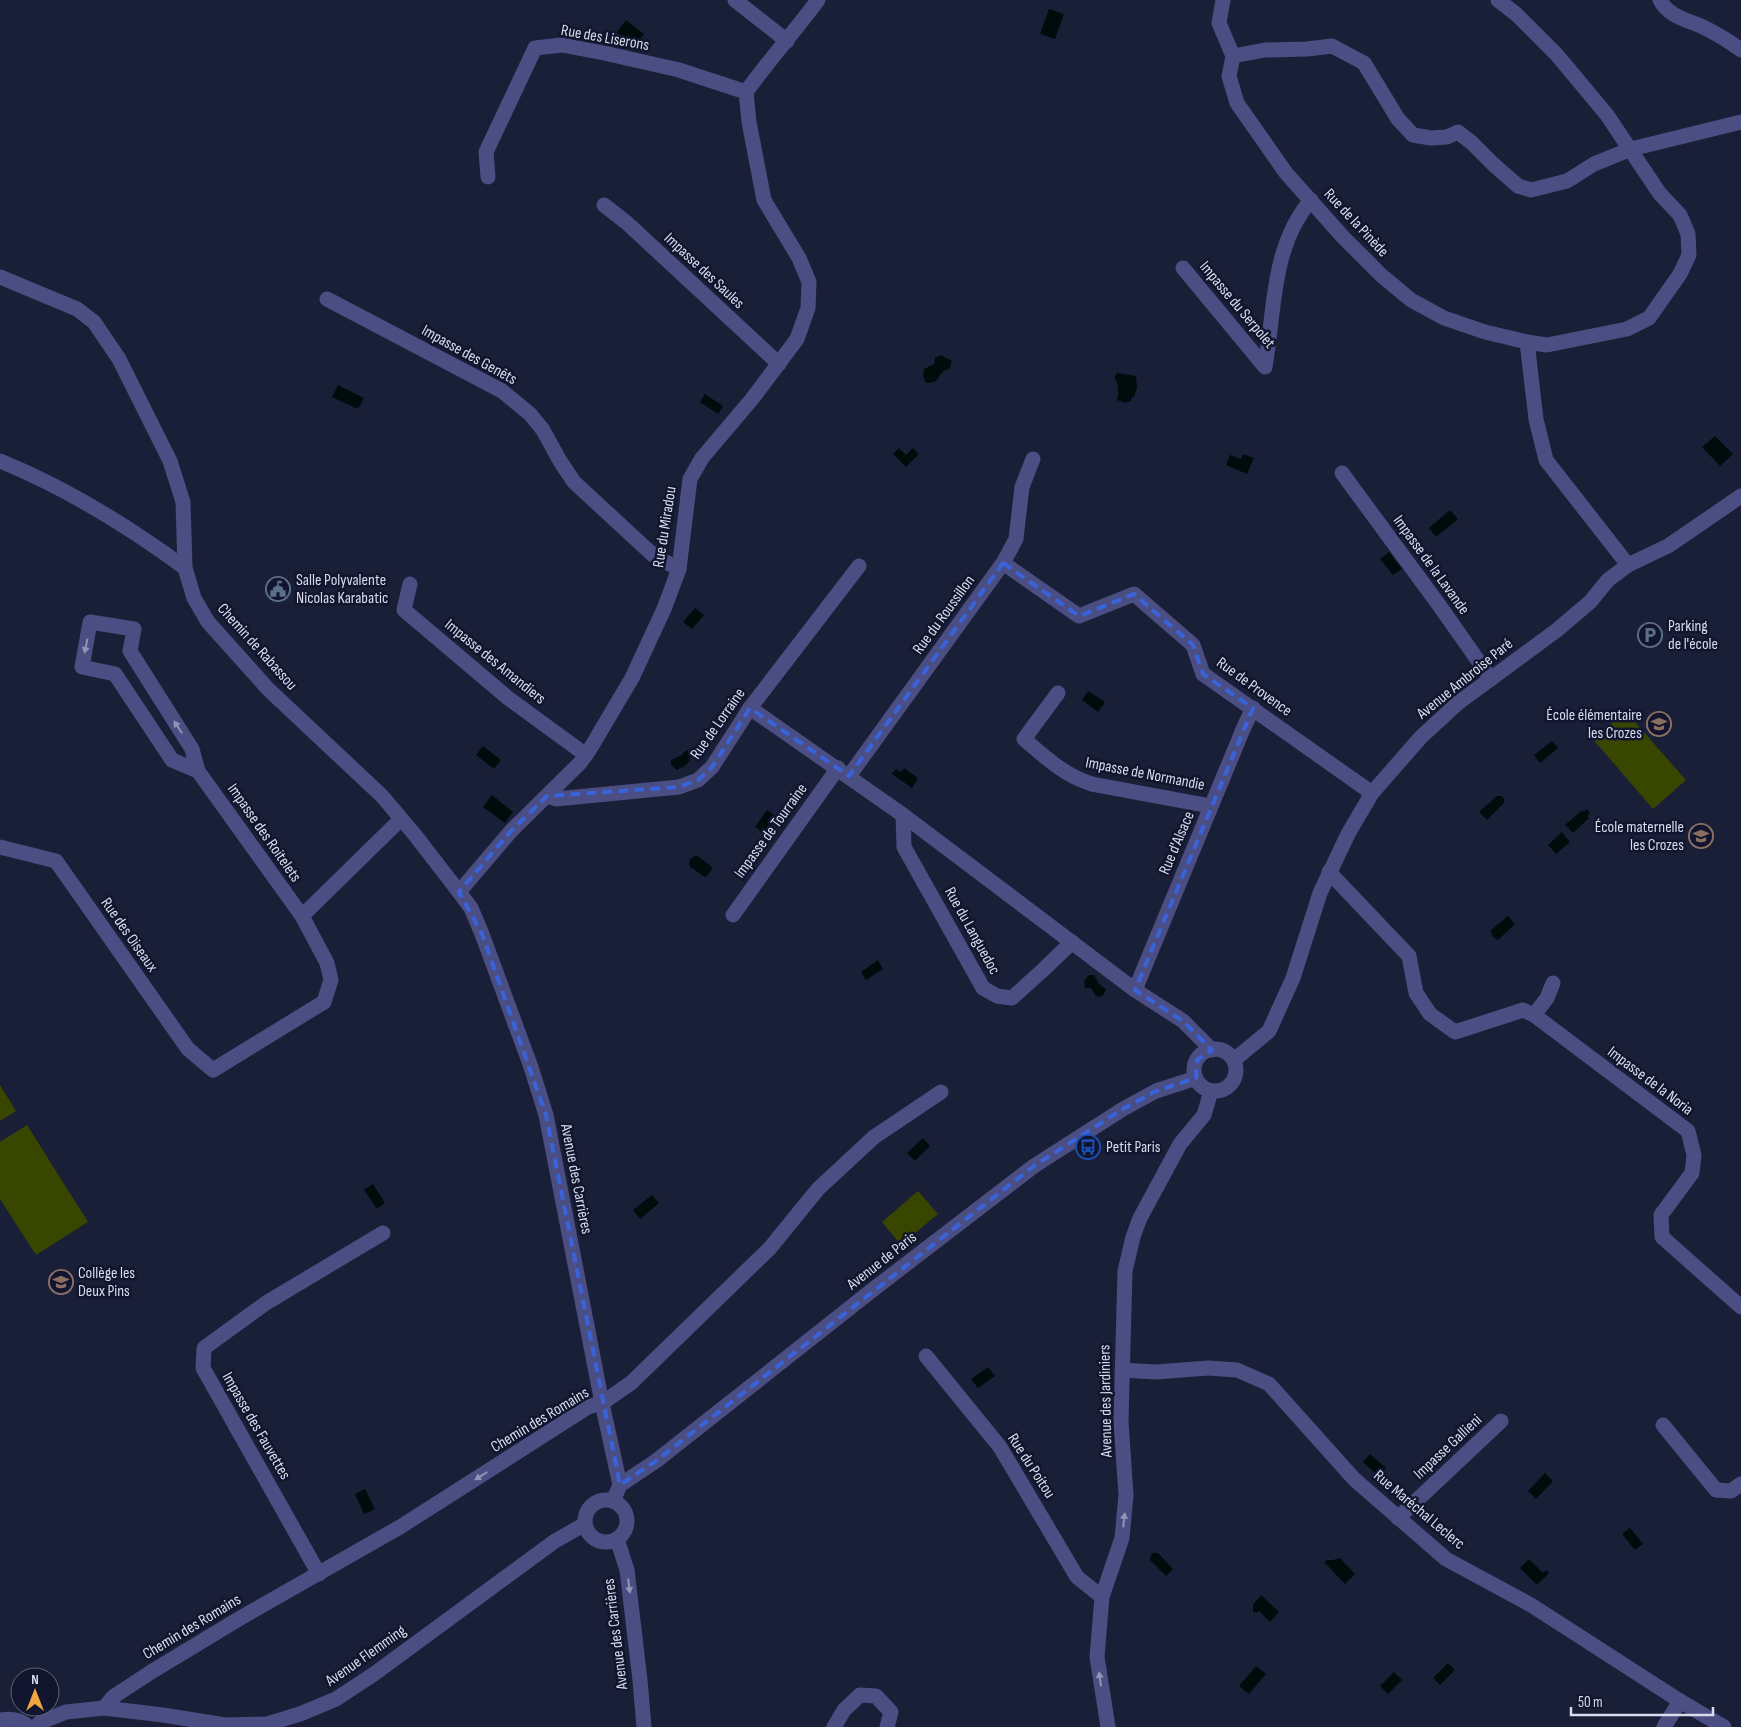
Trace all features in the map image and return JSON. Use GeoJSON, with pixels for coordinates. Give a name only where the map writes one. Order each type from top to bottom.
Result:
{"type":"FeatureCollection","features":[{"type":"Feature","properties":{"kind":"street"},"geometry":{"type":"LineString","coordinates":[[735,0],[787,40]]}},
{"type":"Feature","properties":{"kind":"street"},"geometry":{"type":"LineString","coordinates":[[746,92],[766,64],[818,0]]}},
{"type":"Feature","properties":{"kind":"street","name":"Rue de la Pinède"},"geometry":{"type":"LineString","coordinates":[[1223,0],[1219,23],[1233,56],[1229,76],[1237,103],[1286,172],[1375,269],[1411,300],[1444,318],[1485,332],[1547,345],[1627,329],[1649,318],[1680,274],[1689,255],[1688,234],[1680,215],[1660,194],[1606,115],[1557,55],[1516,14],[1498,0]]}},
{"type":"Feature","properties":{"kind":"street"},"geometry":{"type":"LineString","coordinates":[[1660,0],[1665,9],[1683,20],[1705,28],[1741,50]]}},
{"type":"Feature","properties":{"kind":"street","name":"Rue des Liserons"},"geometry":{"type":"LineString","coordinates":[[488,177],[486,152],[535,48],[562,45],[604,53],[679,70],[746,92]]}},
{"type":"Feature","properties":{"kind":"street"},"geometry":{"type":"LineString","coordinates":[[1233,56],[1265,50],[1332,46],[1364,63],[1398,119],[1413,135],[1431,138],[1448,137],[1458,132],[1518,186],[1531,190],[1567,181],[1594,164],[1631,149],[1741,122]]}},
{"type":"Feature","properties":{"kind":"street","name":"Rue du Miradou"},"geometry":{"type":"LineString","coordinates":[[459,892],[511,831],[586,755],[632,678],[664,609],[679,568],[690,479],[702,458],[752,399],[798,339],[808,308],[808,282],[799,258],[764,200],[749,122],[746,92]]}},
{"type":"Feature","properties":{"kind":"street","name":"Impasse du Serpolet"},"geometry":{"type":"LineString","coordinates":[[1183,268],[1265,367],[1281,256],[1299,214],[1311,200]]}},
{"type":"Feature","properties":{"kind":"street","name":"Impasse des Saules"},"geometry":{"type":"LineString","coordinates":[[604,205],[627,223],[779,364]]}},
{"type":"Feature","properties":{"kind":"street","name":"Chemin de Rabassou"},"geometry":{"type":"LineString","coordinates":[[0,277],[77,309],[94,322],[119,359],[170,461],[182,502],[185,568],[194,598],[208,622],[268,689],[382,796],[459,892]]}},
{"type":"Feature","properties":{"kind":"street","name":"Impasse des Genêts"},"geometry":{"type":"LineString","coordinates":[[328,299],[502,392],[530,414],[543,430],[574,482],[652,555],[679,568]]}},
{"type":"Feature","properties":{"kind":"street"},"geometry":{"type":"LineString","coordinates":[[1527,342],[1536,419],[1546,460],[1628,565]]}},
{"type":"Feature","properties":{"kind":"street","name":"Rue du Roussillon"},"geometry":{"type":"LineString","coordinates":[[843,772],[1003,563],[1016,539],[1022,487],[1034,459]]}},
{"type":"Feature","properties":{"kind":"street"},"geometry":{"type":"LineString","coordinates":[[0,461],[20,469],[110,516],[185,568]]}},
{"type":"Feature","properties":{"kind":"street","name":"Impasse de la Lavande"},"geometry":{"type":"LineString","coordinates":[[1342,473],[1491,679]]}},
{"type":"Feature","properties":{"kind":"street","name":"Avenue Ambroise Paré"},"geometry":{"type":"LineString","coordinates":[[1234,1060],[1270,1031],[1293,978],[1320,893],[1348,834],[1372,793],[1421,737],[1458,703],[1557,630],[1590,602],[1608,580],[1628,565],[1668,546],[1741,496]]}},
{"type":"Feature","properties":{"kind":"street","name":"Rue de Provence"},"geometry":{"type":"LineString","coordinates":[[1003,563],[1079,616],[1134,594],[1193,645],[1203,674],[1372,793]]}},
{"type":"Feature","properties":{"kind":"street","name":"Rue de Lorraine"},"geometry":{"type":"LineString","coordinates":[[547,796],[556,799],[679,787],[698,780],[712,766],[750,708],[859,566]]}},
{"type":"Feature","properties":{"kind":"street","name":"Impasse des Amandiers"},"geometry":{"type":"LineString","coordinates":[[410,584],[404,610],[508,698],[586,755]]}},
{"type":"Feature","properties":{"kind":"street","name":"Impasse des Roitelets"},"geometry":{"type":"LineString","coordinates":[[198,771],[172,760],[115,674],[82,667],[90,622],[134,629],[130,651],[192,749],[198,771],[302,916],[327,963],[331,980],[324,1002],[213,1070]]}},
{"type":"Feature","properties":{"kind":"street","name":"Impasse de Normandie"},"geometry":{"type":"LineString","coordinates":[[1058,693],[1024,739],[1053,764],[1078,780],[1092,784],[1212,806]]}},
{"type":"Feature","properties":{"kind":"street","name":"Rue du Languedoc"},"geometry":{"type":"LineString","coordinates":[[750,708],[903,815],[1135,990],[1183,1021],[1212,1050]]}},
{"type":"Feature","properties":{"kind":"street","name":"Rue d'Alsace"},"geometry":{"type":"LineString","coordinates":[[1135,990],[1253,708]]}},
{"type":"Feature","properties":{"kind":"street","name":"Impasse de Tourraine"},"geometry":{"type":"LineString","coordinates":[[733,915],[843,772]]}},
{"type":"Feature","properties":{"kind":"street","name":"Rue du Languedoc"},"geometry":{"type":"LineString","coordinates":[[903,815],[904,847],[983,988],[997,996],[1012,998],[1072,942]]}},
{"type":"Feature","properties":{"kind":"street"},"geometry":{"type":"LineString","coordinates":[[302,916],[401,819]]}},
{"type":"Feature","properties":{"kind":"street","name":"Rue des Oiseaux"},"geometry":{"type":"LineString","coordinates":[[0,847],[56,861],[188,1049],[213,1070]]}},
{"type":"Feature","properties":{"kind":"street"},"geometry":{"type":"LineString","coordinates":[[1329,872],[1409,956],[1416,993],[1430,1014],[1455,1032],[1523,1010],[1534,1015],[1547,998],[1553,983]]}},
{"type":"Feature","properties":{"kind":"street","name":"Avenue des Carrières"},"geometry":{"type":"LineString","coordinates":[[459,892],[471,908],[482,934],[531,1067],[546,1115],[602,1403],[620,1485]]}},
{"type":"Feature","properties":{"kind":"street","name":"Impasse de la Noria"},"geometry":{"type":"LineString","coordinates":[[1534,1015],[1688,1131],[1694,1155],[1692,1173],[1661,1215],[1662,1237],[1741,1307]]}},
{"type":"Feature","properties":{"kind":"street"},"geometry":{"type":"LineString","coordinates":[[1212,1050],[1224,1051],[1234,1060],[1237,1073],[1235,1080],[1224,1090],[1211,1091],[1204,1089],[1196,1078],[1194,1072],[1197,1060],[1206,1052],[1212,1050]]}},
{"type":"Feature","properties":{"kind":"street","name":"Avenue de Paris"},"geometry":{"type":"LineString","coordinates":[[612,1501],[620,1485],[656,1461],[882,1282],[1034,1166],[1123,1109],[1156,1091],[1196,1078]]}},
{"type":"Feature","properties":{"kind":"street","name":"Avenue des Jardiniers"},"geometry":{"type":"LineString","coordinates":[[1108,1727],[1097,1657],[1102,1597],[1122,1538],[1125,1504],[1121,1422],[1125,1271],[1133,1237],[1140,1218],[1180,1144],[1204,1115],[1211,1091]]}},
{"type":"Feature","properties":{"kind":"street","name":"Chemin des Romains"},"geometry":{"type":"LineString","coordinates":[[104,1708],[112,1697],[151,1672],[400,1526],[523,1450],[588,1407],[602,1403],[631,1383],[770,1248],[818,1188],[874,1136],[940,1092]]}},
{"type":"Feature","properties":{"kind":"street","name":"Impasse des Fauvettes"},"geometry":{"type":"LineString","coordinates":[[319,1574],[203,1368],[204,1348],[266,1303],[383,1233]]}},
{"type":"Feature","properties":{"kind":"street","name":"Rue du Poitou"},"geometry":{"type":"LineString","coordinates":[[926,1356],[1000,1447],[1077,1577],[1102,1597]]}},
{"type":"Feature","properties":{"kind":"street","name":"Rue Maréchal Leclerc"},"geometry":{"type":"LineString","coordinates":[[1122,1370],[1156,1372],[1208,1368],[1237,1370],[1269,1384],[1354,1479],[1446,1558],[1531,1605],[1680,1701],[1724,1727]]}},
{"type":"Feature","properties":{"kind":"street","name":"Impasse Gallieni"},"geometry":{"type":"LineString","coordinates":[[1398,1518],[1501,1422]]}},
{"type":"Feature","properties":{"kind":"street"},"geometry":{"type":"LineString","coordinates":[[1663,1425],[1716,1490],[1731,1491],[1741,1484]]}},
{"type":"Feature","properties":{"kind":"street"},"geometry":{"type":"LineString","coordinates":[[612,1501],[623,1509],[627,1522],[622,1535],[617,1539],[604,1542],[597,1540],[591,1536],[586,1524],[586,1517],[593,1505],[599,1502],[612,1501]]}},
{"type":"Feature","properties":{"kind":"street","name":"Avenue Flemming"},"geometry":{"type":"LineString","coordinates":[[35,1727],[41,1722],[66,1712],[104,1708],[225,1725],[267,1724],[300,1714],[336,1699],[555,1541],[586,1524]]}},
{"type":"Feature","properties":{"kind":"street","name":"Avenue des Carrières"},"geometry":{"type":"LineString","coordinates":[[617,1539],[627,1570],[644,1727]]}},
{"type":"Feature","properties":{"kind":"street"},"geometry":{"type":"LineString","coordinates":[[834,1727],[844,1710],[860,1695],[876,1696],[891,1712],[887,1727]]}},
{"type":"Feature","properties":{"kind":"street"},"geometry":{"type":"LineString","coordinates":[[1664,1727],[1680,1701]]}},
{"type":"Feature","properties":{"kind":"street"},"geometry":{"type":"LineString","coordinates":[[0,1720],[17,1720],[29,1727]]}},
{"type":"Feature","properties":{"kind":"highlighted area"},"geometry":{"type":"Polygon","coordinates":[[[1003,563],[1079,616],[1134,594],[1193,645],[1203,674],[1253,708],[1135,990],[1183,1021],[1212,1050],[1197,1060],[1196,1078],[1156,1091],[1123,1109],[1034,1166],[656,1461],[620,1485],[546,1115],[482,934],[459,892],[511,831],[547,796],[679,787],[698,780],[712,767],[750,708],[849,776],[1003,563]]]}},
{"type":"Feature","properties":{"kind":"green space"},"geometry":{"type":"Polygon","coordinates":[[[1626,712],[1686,780],[1653,809],[1592,738],[1626,712]]]}},
{"type":"Feature","properties":{"kind":"green space"},"geometry":{"type":"Polygon","coordinates":[[[0,1085],[16,1111],[0,1121],[0,1085]]]}},
{"type":"Feature","properties":{"kind":"green space"},"geometry":{"type":"Polygon","coordinates":[[[27,1125],[88,1222],[36,1255],[0,1199],[0,1142],[27,1125]]]}},
{"type":"Feature","properties":{"kind":"green space"},"geometry":{"type":"Polygon","coordinates":[[[918,1191],[938,1214],[901,1245],[882,1222],[918,1191]]]}},
{"type":"Feature","properties":{"kind":"shaded area"},"geometry":{"type":"Polygon","coordinates":[[[1049,9],[1064,14],[1055,39],[1040,34],[1049,9]]]}},
{"type":"Feature","properties":{"kind":"shaded area"},"geometry":{"type":"Polygon","coordinates":[[[626,20],[644,34],[638,41],[617,32],[626,20]]]}},
{"type":"Feature","properties":{"kind":"shaded area"},"geometry":{"type":"Polygon","coordinates":[[[941,355],[952,361],[950,368],[943,372],[935,381],[926,383],[923,377],[924,369],[934,364],[935,358],[941,355]]]}},
{"type":"Feature","properties":{"kind":"shaded area"},"geometry":{"type":"Polygon","coordinates":[[[1117,373],[1136,376],[1137,388],[1131,401],[1125,403],[1117,400],[1118,388],[1114,377],[1117,373]]]}},
{"type":"Feature","properties":{"kind":"shaded area"},"geometry":{"type":"Polygon","coordinates":[[[338,385],[364,398],[358,409],[332,397],[338,385]]]}},
{"type":"Feature","properties":{"kind":"shaded area"},"geometry":{"type":"Polygon","coordinates":[[[705,394],[723,406],[718,414],[700,402],[705,394]]]}},
{"type":"Feature","properties":{"kind":"shaded area"},"geometry":{"type":"Polygon","coordinates":[[[1715,436],[1733,454],[1720,466],[1702,447],[1715,436]]]}},
{"type":"Feature","properties":{"kind":"shaded area"},"geometry":{"type":"Polygon","coordinates":[[[899,448],[906,455],[913,448],[919,454],[906,467],[893,454],[899,448]]]}},
{"type":"Feature","properties":{"kind":"shaded area"},"geometry":{"type":"Polygon","coordinates":[[[1243,454],[1254,458],[1247,474],[1226,465],[1230,455],[1241,459],[1243,454]]]}},
{"type":"Feature","properties":{"kind":"shaded area"},"geometry":{"type":"Polygon","coordinates":[[[1450,510],[1458,519],[1436,537],[1429,528],[1450,510]]]}},
{"type":"Feature","properties":{"kind":"shaded area"},"geometry":{"type":"Polygon","coordinates":[[[1389,552],[1402,569],[1393,575],[1380,559],[1389,552]]]}},
{"type":"Feature","properties":{"kind":"shaded area"},"geometry":{"type":"Polygon","coordinates":[[[695,608],[704,615],[692,629],[683,622],[695,608]]]}},
{"type":"Feature","properties":{"kind":"shaded area"},"geometry":{"type":"Polygon","coordinates":[[[1240,670],[1258,684],[1252,693],[1233,680],[1240,670]]]}},
{"type":"Feature","properties":{"kind":"shaded area"},"geometry":{"type":"Polygon","coordinates":[[[1088,691],[1105,702],[1098,712],[1082,700],[1088,691]]]}},
{"type":"Feature","properties":{"kind":"shaded area"},"geometry":{"type":"Polygon","coordinates":[[[1552,741],[1558,748],[1540,763],[1534,755],[1552,741]]]}},
{"type":"Feature","properties":{"kind":"shaded area"},"geometry":{"type":"Polygon","coordinates":[[[483,746],[501,760],[494,769],[476,755],[483,746]]]}},
{"type":"Feature","properties":{"kind":"shaded area"},"geometry":{"type":"Polygon","coordinates":[[[687,750],[692,757],[686,765],[677,770],[671,765],[671,760],[682,755],[687,750]]]}},
{"type":"Feature","properties":{"kind":"shaded area"},"geometry":{"type":"Polygon","coordinates":[[[904,768],[918,778],[912,788],[892,774],[896,769],[901,772],[904,768]]]}},
{"type":"Feature","properties":{"kind":"shaded area"},"geometry":{"type":"Polygon","coordinates":[[[492,795],[513,812],[505,823],[483,807],[492,795]]]}},
{"type":"Feature","properties":{"kind":"shaded area"},"geometry":{"type":"Polygon","coordinates":[[[1497,796],[1502,796],[1504,803],[1487,820],[1479,812],[1497,796]]]}},
{"type":"Feature","properties":{"kind":"shaded area"},"geometry":{"type":"Polygon","coordinates":[[[1587,809],[1590,813],[1587,816],[1589,818],[1573,833],[1565,825],[1582,810],[1584,812],[1587,809]]]}},
{"type":"Feature","properties":{"kind":"shaded area"},"geometry":{"type":"Polygon","coordinates":[[[767,810],[775,816],[763,833],[755,827],[767,810]]]}},
{"type":"Feature","properties":{"kind":"shaded area"},"geometry":{"type":"Polygon","coordinates":[[[1562,832],[1570,842],[1556,854],[1548,845],[1562,832]]]}},
{"type":"Feature","properties":{"kind":"shaded area"},"geometry":{"type":"Polygon","coordinates":[[[696,855],[711,866],[712,869],[705,877],[689,866],[690,859],[696,855]]]}},
{"type":"Feature","properties":{"kind":"shaded area"},"geometry":{"type":"Polygon","coordinates":[[[1508,916],[1515,924],[1498,940],[1493,937],[1490,931],[1508,916]]]}},
{"type":"Feature","properties":{"kind":"shaded area"},"geometry":{"type":"Polygon","coordinates":[[[878,960],[883,969],[866,980],[861,972],[878,960]]]}},
{"type":"Feature","properties":{"kind":"shaded area"},"geometry":{"type":"Polygon","coordinates":[[[1089,975],[1094,975],[1099,984],[1106,989],[1100,997],[1096,996],[1091,988],[1085,988],[1084,981],[1089,975]]]}},
{"type":"Feature","properties":{"kind":"shaded area"},"geometry":{"type":"Polygon","coordinates":[[[923,1138],[930,1146],[915,1161],[907,1153],[923,1138]]]}},
{"type":"Feature","properties":{"kind":"shaded area"},"geometry":{"type":"Polygon","coordinates":[[[373,1184],[385,1203],[377,1209],[364,1190],[373,1184]]]}},
{"type":"Feature","properties":{"kind":"shaded area"},"geometry":{"type":"Polygon","coordinates":[[[652,1195],[659,1203],[640,1219],[633,1210],[652,1195]]]}},
{"type":"Feature","properties":{"kind":"shaded area"},"geometry":{"type":"Polygon","coordinates":[[[988,1367],[995,1376],[978,1388],[971,1379],[988,1367]]]}},
{"type":"Feature","properties":{"kind":"shaded area"},"geometry":{"type":"Polygon","coordinates":[[[1370,1454],[1386,1468],[1378,1476],[1363,1462],[1370,1454]]]}},
{"type":"Feature","properties":{"kind":"shaded area"},"geometry":{"type":"Polygon","coordinates":[[[1545,1473],[1553,1481],[1536,1499],[1528,1491],[1545,1473]]]}},
{"type":"Feature","properties":{"kind":"shaded area"},"geometry":{"type":"Polygon","coordinates":[[[365,1489],[375,1509],[364,1514],[355,1494],[365,1489]]]}},
{"type":"Feature","properties":{"kind":"shaded area"},"geometry":{"type":"Polygon","coordinates":[[[1630,1528],[1643,1544],[1635,1550],[1622,1534],[1630,1528]]]}},
{"type":"Feature","properties":{"kind":"shaded area"},"geometry":{"type":"Polygon","coordinates":[[[1153,1553],[1158,1553],[1173,1569],[1166,1576],[1150,1560],[1153,1553]]]}},
{"type":"Feature","properties":{"kind":"shaded area"},"geometry":{"type":"Polygon","coordinates":[[[1340,1558],[1355,1574],[1345,1584],[1324,1562],[1340,1558]]]}},
{"type":"Feature","properties":{"kind":"shaded area"},"geometry":{"type":"Polygon","coordinates":[[[1529,1559],[1543,1573],[1546,1570],[1549,1573],[1537,1585],[1520,1568],[1529,1559]]]}},
{"type":"Feature","properties":{"kind":"shaded area"},"geometry":{"type":"Polygon","coordinates":[[[1261,1595],[1279,1612],[1270,1622],[1259,1611],[1257,1613],[1253,1612],[1253,1605],[1261,1595]]]}},
{"type":"Feature","properties":{"kind":"shaded area"},"geometry":{"type":"Polygon","coordinates":[[[1448,1663],[1455,1670],[1440,1685],[1433,1678],[1448,1663]]]}},
{"type":"Feature","properties":{"kind":"shaded area"},"geometry":{"type":"Polygon","coordinates":[[[1256,1666],[1266,1674],[1249,1694],[1239,1686],[1256,1666]]]}},
{"type":"Feature","properties":{"kind":"shaded area"},"geometry":{"type":"Polygon","coordinates":[[[1394,1672],[1402,1680],[1388,1694],[1380,1686],[1394,1672]]]}},
{"type":"Feature","properties":{"kind":"place","name":"Salle Polyvalente Nicolas Karabatic"},"geometry":{"type":"Point","coordinates":[278,589]}},
{"type":"Feature","properties":{"kind":"place","name":"Parking de l'école"},"geometry":{"type":"Point","coordinates":[1650,635]}},
{"type":"Feature","properties":{"kind":"place","name":"École élémentaire les Crozes"},"geometry":{"type":"Point","coordinates":[1659,724]}},
{"type":"Feature","properties":{"kind":"place","name":"École maternelle les Crozes"},"geometry":{"type":"Point","coordinates":[1701,836]}},
{"type":"Feature","properties":{"kind":"place","name":"Petit Paris"},"geometry":{"type":"Point","coordinates":[1088,1147]}},
{"type":"Feature","properties":{"kind":"place","name":"Collège les Deux Pins"},"geometry":{"type":"Point","coordinates":[61,1282]}}]}
